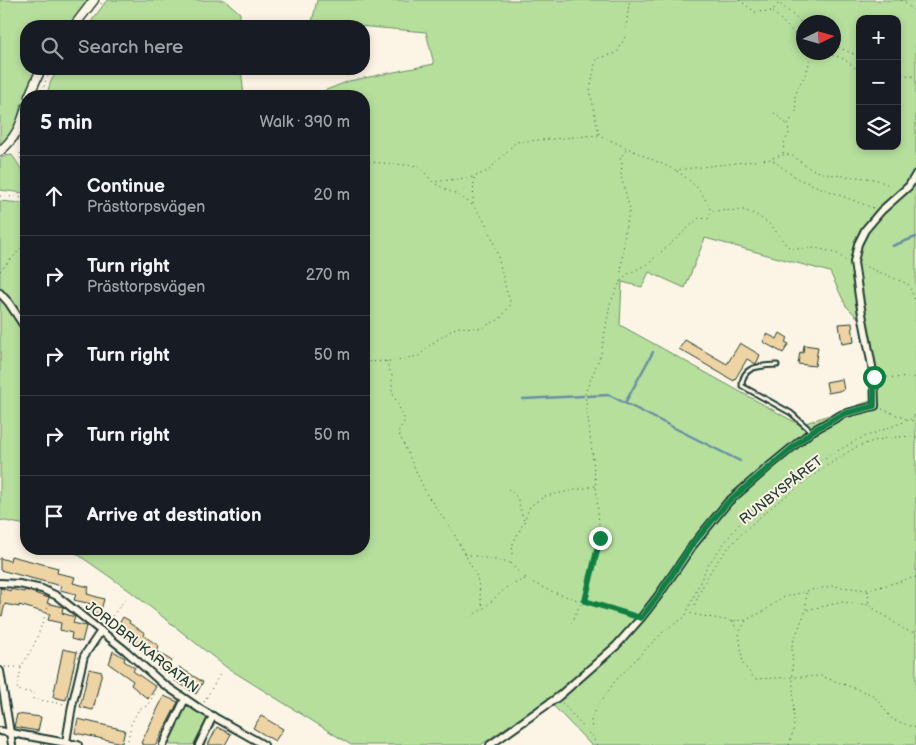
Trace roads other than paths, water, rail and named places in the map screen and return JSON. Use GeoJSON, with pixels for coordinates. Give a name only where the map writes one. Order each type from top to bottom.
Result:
{"type":"FeatureCollection","features":[{"type":"Feature","properties":{"kind":"street"},"geometry":{"type":"LineString","coordinates":[[79,20],[94,0]]}},
{"type":"Feature","properties":{"kind":"street"},"geometry":{"type":"LineString","coordinates":[[31,90],[38,75]]}},
{"type":"Feature","properties":{"kind":"street"},"geometry":{"type":"LineString","coordinates":[[0,151],[13,137],[20,124]]}},
{"type":"Feature","properties":{"kind":"street"},"geometry":{"type":"LineString","coordinates":[[490,745],[558,697],[616,646],[641,618],[692,545],[728,502],[812,431],[843,414],[874,406],[874,377],[854,262],[858,244],[865,230],[881,211],[909,186],[916,174]]}},
{"type":"Feature","properties":{"kind":"street"},"geometry":{"type":"LineString","coordinates":[[0,293],[20,320]]}},
{"type":"Feature","properties":{"kind":"street","name":"JORDBRUKARGATAN"},"geometry":{"type":"LineString","coordinates":[[0,583],[19,584],[42,589],[52,594],[101,631],[162,683],[200,709],[264,745]]}},
{"type":"Feature","properties":{"kind":"street"},"geometry":{"type":"LineString","coordinates":[[66,742],[72,706],[84,656],[101,631]]}},
{"type":"Feature","properties":{"kind":"street"},"geometry":{"type":"LineString","coordinates":[[0,669],[12,745]]}},
{"type":"Feature","properties":{"kind":"street"},"geometry":{"type":"LineString","coordinates":[[163,745],[185,699]]}},
{"type":"Feature","properties":{"kind":"street"},"geometry":{"type":"LineString","coordinates":[[199,745],[213,716]]}},
{"type":"Feature","properties":{"kind":"street"},"geometry":{"type":"LineString","coordinates":[[0,731],[78,745]]}},
{"type":"Feature","properties":{"kind":"lane"},"geometry":{"type":"LineString","coordinates":[[777,365],[759,366],[748,370],[742,379],[742,386],[791,413],[812,431]]}},
{"type":"Feature","properties":{"kind":"waterway"},"geometry":{"type":"LineString","coordinates":[[892,246],[916,237]]}},
{"type":"Feature","properties":{"kind":"waterway"},"geometry":{"type":"LineString","coordinates":[[625,403],[653,352]]}},
{"type":"Feature","properties":{"kind":"waterway"},"geometry":{"type":"LineString","coordinates":[[587,396],[609,395],[740,461]]}},
{"type":"Feature","properties":{"kind":"waterway"},"geometry":{"type":"LineString","coordinates":[[523,399],[583,396]]}}]}
